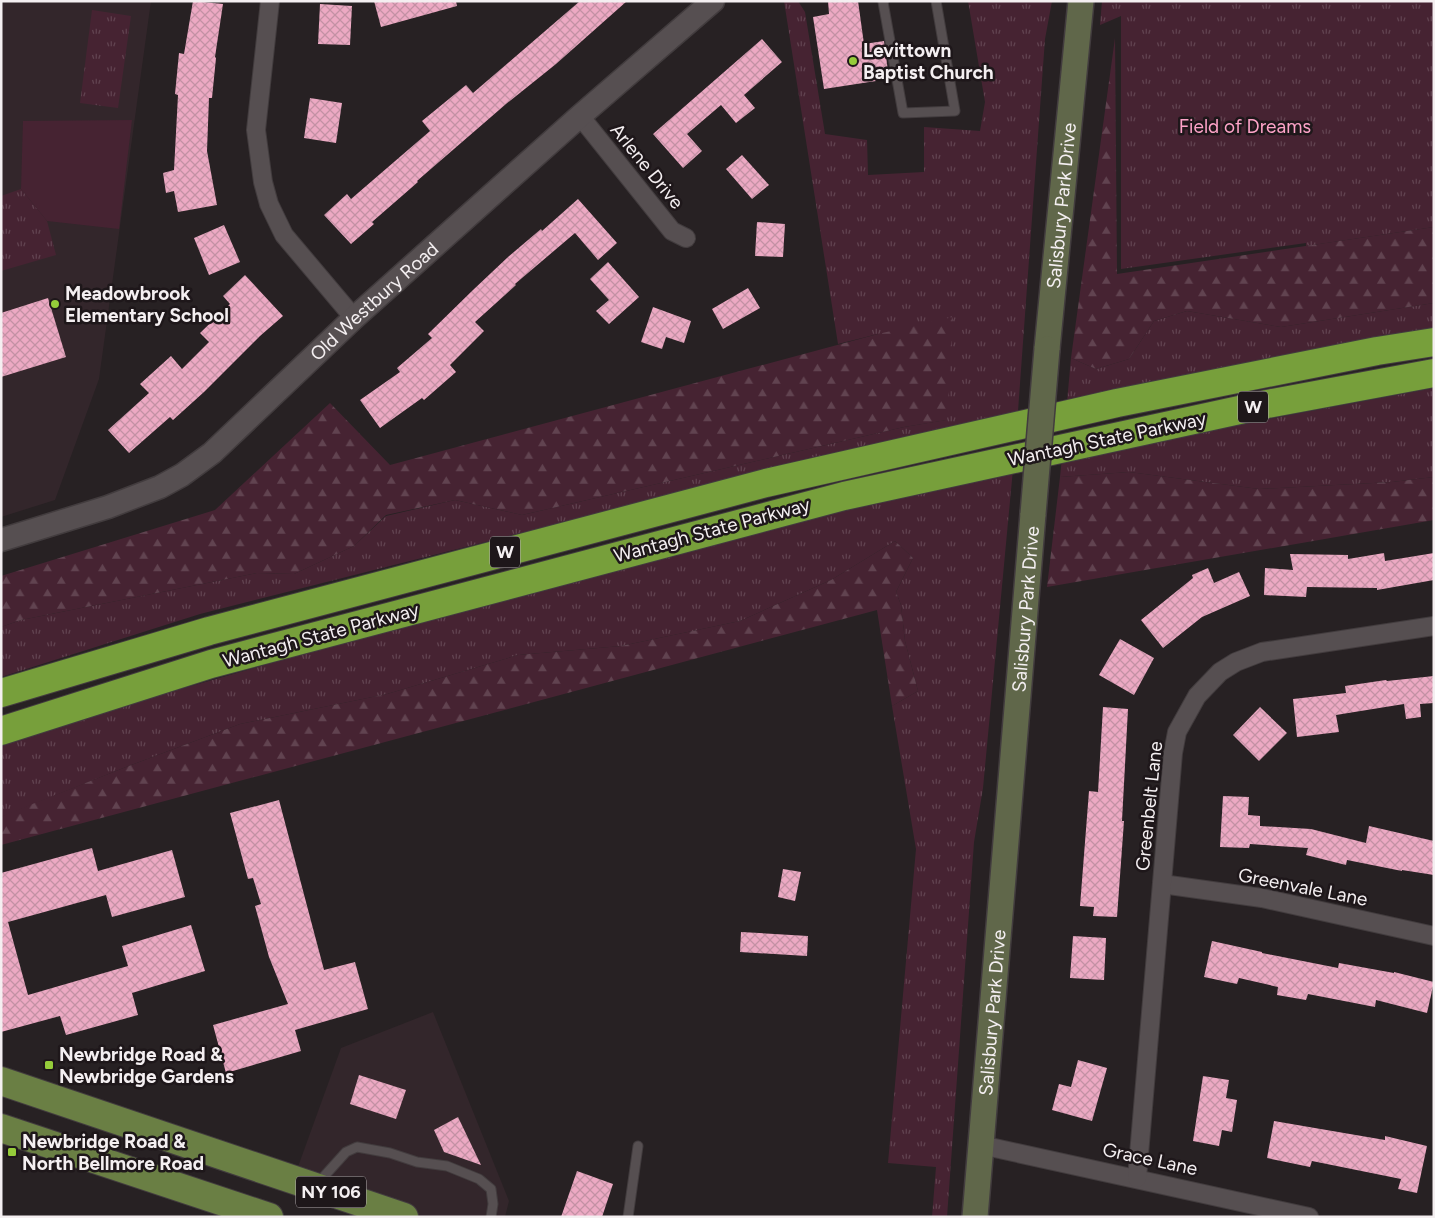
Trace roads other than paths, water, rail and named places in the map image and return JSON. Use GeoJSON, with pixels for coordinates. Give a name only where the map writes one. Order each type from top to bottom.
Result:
{"type":"FeatureCollection","features":[{"type":"Feature","properties":{"kind":"highway","name":"Wantagh State Parkway"},"geometry":{"type":"LineString","coordinates":[[1,693],[219,629],[766,483],[1117,403],[1377,351],[1434,342]]}},
{"type":"Feature","properties":{"kind":"highway","name":"Wantagh State Parkway"},"geometry":{"type":"LineString","coordinates":[[1,731],[211,664],[844,496],[1267,404],[1434,373]]}},
{"type":"Feature","properties":{"kind":"main road","name":"Salisbury Park Drive"},"geometry":{"type":"LineString","coordinates":[[975,1217],[1047,349],[1081,1]]}},
{"type":"Feature","properties":{"kind":"main road","name":"NY 106"},"geometry":{"type":"LineString","coordinates":[[1,1081],[404,1217]]}},
{"type":"Feature","properties":{"kind":"main road"},"geometry":{"type":"LineString","coordinates":[[1,1128],[269,1217]]}},
{"type":"Feature","properties":{"kind":"street"},"geometry":{"type":"LineString","coordinates":[[270,1],[256,130],[263,182],[269,204],[284,236],[354,318]]}},
{"type":"Feature","properties":{"kind":"street","name":"Old Westbury Road"},"geometry":{"type":"LineString","coordinates":[[2,538],[108,507],[160,487],[182,475],[212,453],[354,318],[580,116],[713,1]]}},
{"type":"Feature","properties":{"kind":"street","name":"Arlene Drive"},"geometry":{"type":"LineString","coordinates":[[580,116],[672,231],[686,238]]}},
{"type":"Feature","properties":{"kind":"street","name":"Greenbelt Lane"},"geometry":{"type":"LineString","coordinates":[[1137,1178],[1173,753],[1177,732],[1197,696],[1220,672],[1236,662],[1262,652],[1434,626]]}},
{"type":"Feature","properties":{"kind":"street","name":"Greenvale Lane"},"geometry":{"type":"LineString","coordinates":[[1162,884],[1262,898],[1434,936]]}},
{"type":"Feature","properties":{"kind":"street","name":"Grace Lane"},"geometry":{"type":"LineString","coordinates":[[981,1145],[1309,1217]]}},
{"type":"Feature","properties":{"kind":"lane"},"geometry":{"type":"LineString","coordinates":[[884,1],[903,113],[955,111],[936,1]]}},
{"type":"Feature","properties":{"kind":"lane"},"geometry":{"type":"LineString","coordinates":[[628,1217],[638,1146]]}},
{"type":"Feature","properties":{"kind":"lane"},"geometry":{"type":"LineString","coordinates":[[314,1186],[346,1152],[357,1147],[390,1153],[417,1162],[447,1166],[479,1179],[492,1189],[493,1204],[491,1217]]}},
{"type":"Feature","properties":{"kind":"place","name":"Levittown Baptist Church"},"geometry":{"type":"Point","coordinates":[853,61]}},
{"type":"Feature","properties":{"kind":"place","name":"Meadowbrook Elementary School"},"geometry":{"type":"Point","coordinates":[55,304]}},
{"type":"Feature","properties":{"kind":"place","name":"Newbridge Road & Newbridge Gardens"},"geometry":{"type":"Point","coordinates":[49,1065]}},
{"type":"Feature","properties":{"kind":"place","name":"Newbridge Road & North Bellmore Road"},"geometry":{"type":"Point","coordinates":[12,1152]}},
{"type":"Feature","properties":{"kind":"park label","name":"Field of Dreams"},"geometry":{"type":"Point","coordinates":[1245,126]}}]}
